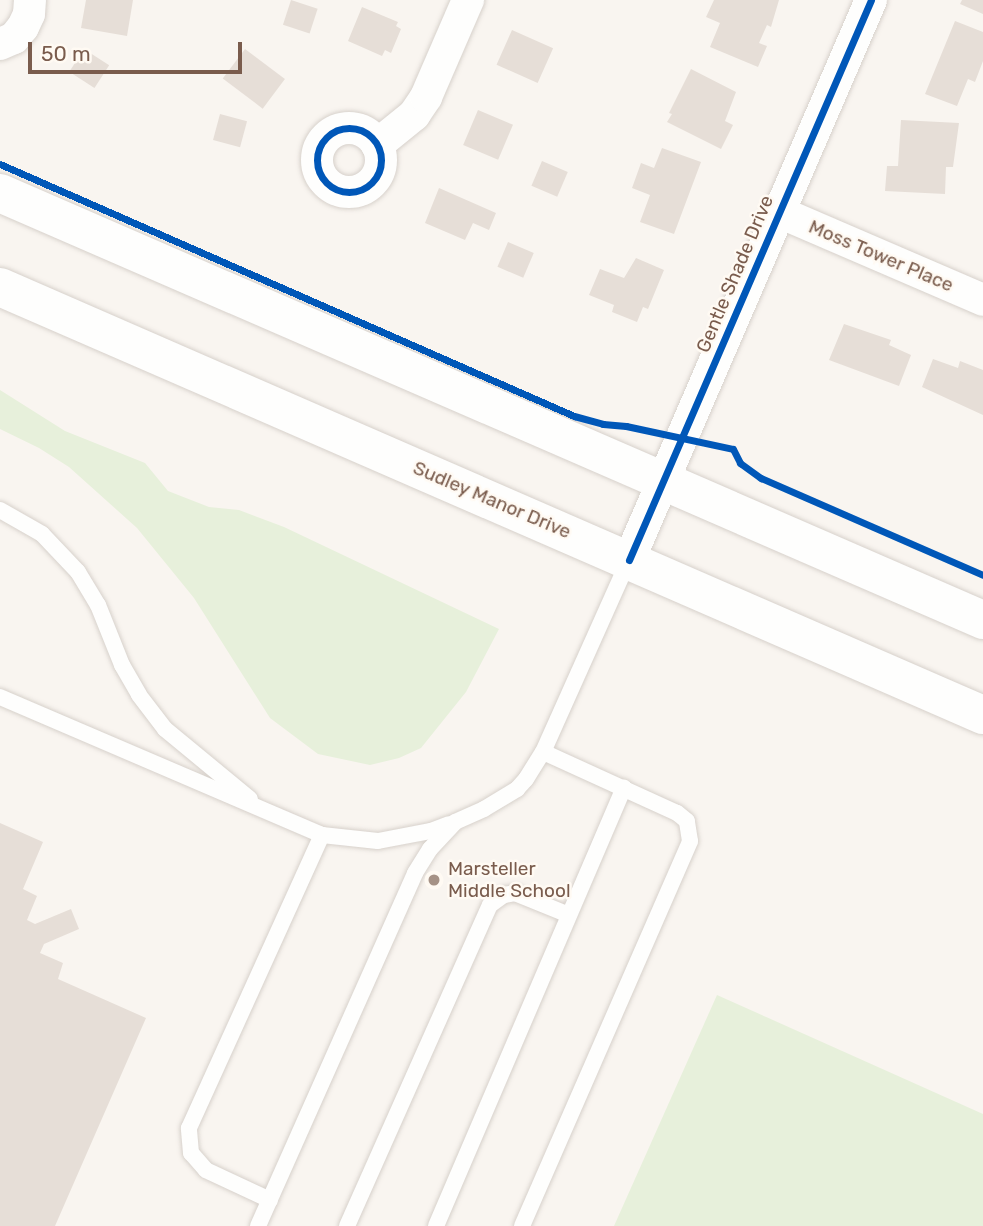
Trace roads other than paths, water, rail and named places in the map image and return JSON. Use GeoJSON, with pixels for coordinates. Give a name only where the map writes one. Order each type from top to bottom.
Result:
{"type":"FeatureCollection","features":[{"type":"Feature","properties":{"kind":"main road"},"geometry":{"type":"LineString","coordinates":[[0,193],[983,620]]}},
{"type":"Feature","properties":{"kind":"main road","name":"Sudley Manor Drive"},"geometry":{"type":"LineString","coordinates":[[0,287],[983,715]]}},
{"type":"Feature","properties":{"kind":"street"},"geometry":{"type":"LineString","coordinates":[[0,44],[13,38],[23,27],[29,14],[30,0]]}},
{"type":"Feature","properties":{"kind":"street"},"geometry":{"type":"LineString","coordinates":[[377,145],[414,115],[426,97],[468,0]]}},
{"type":"Feature","properties":{"kind":"street","name":"Gentle Shade Drive"},"geometry":{"type":"LineString","coordinates":[[629,560],[871,0]]}},
{"type":"Feature","properties":{"kind":"street","name":"Moss Tower Place"},"geometry":{"type":"LineString","coordinates":[[779,212],[983,300]]}},
{"type":"Feature","properties":{"kind":"lane"},"geometry":{"type":"LineString","coordinates":[[0,510],[42,534],[78,572],[98,605],[128,675],[165,729],[265,812]]}},
{"type":"Feature","properties":{"kind":"lane"},"geometry":{"type":"LineString","coordinates":[[0,697],[322,835],[378,841],[431,831],[484,809],[517,789],[543,752],[629,560]]}},
{"type":"Feature","properties":{"kind":"lane"},"geometry":{"type":"LineString","coordinates":[[522,1226],[690,841],[687,821],[677,813],[543,752]]}},
{"type":"Feature","properties":{"kind":"lane"},"geometry":{"type":"LineString","coordinates":[[436,1226],[624,788]]}},
{"type":"Feature","properties":{"kind":"lane"},"geometry":{"type":"LineString","coordinates":[[258,1226],[415,873],[430,849],[455,822]]}},
{"type":"Feature","properties":{"kind":"lane"},"geometry":{"type":"LineString","coordinates":[[270,1200],[206,1170],[191,1153],[189,1128],[322,835]]}},
{"type":"Feature","properties":{"kind":"lane"},"geometry":{"type":"LineString","coordinates":[[347,1226],[490,905],[504,895],[515,893],[569,915]]}},
{"type":"Feature","properties":{"kind":"place","name":"Marsteller Middle School"},"geometry":{"type":"Point","coordinates":[434,880]}}]}
